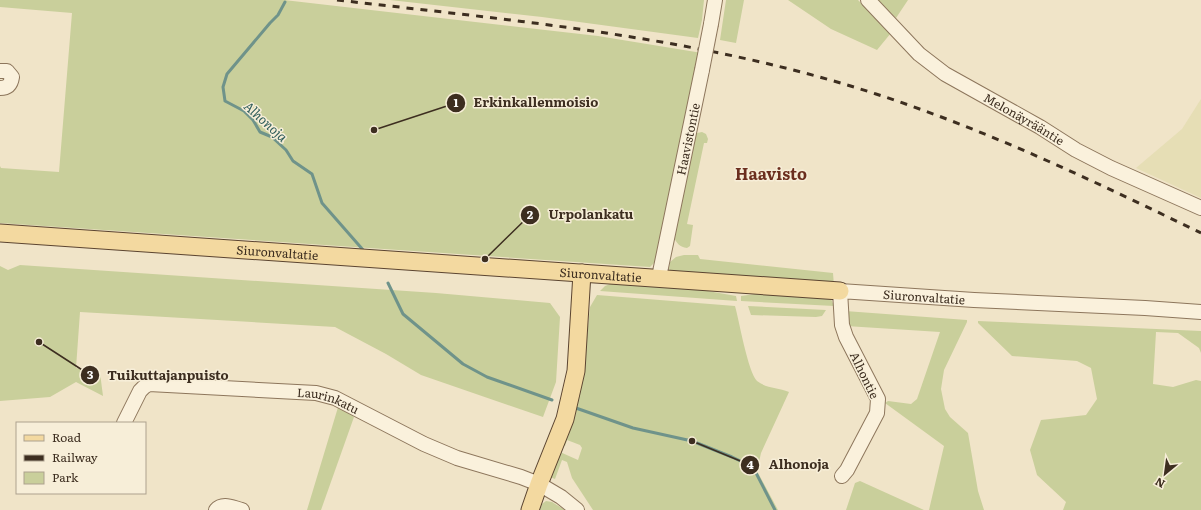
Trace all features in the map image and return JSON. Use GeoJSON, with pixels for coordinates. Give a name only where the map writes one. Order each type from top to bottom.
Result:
{"type":"FeatureCollection","features":[{"type":"Feature","properties":{"kind":"main road","name":"Siuronvaltatie"},"geometry":{"type":"LineString","coordinates":[[0,233],[659,277],[840,291]]}},
{"type":"Feature","properties":{"kind":"main road"},"geometry":{"type":"LineString","coordinates":[[530,510],[565,419],[576,371],[582,273]]}},
{"type":"Feature","properties":{"kind":"street","name":"Haavistontie"},"geometry":{"type":"LineString","coordinates":[[659,277],[715,0]]}},
{"type":"Feature","properties":{"kind":"street","name":"Melonäyrääntie"},"geometry":{"type":"LineString","coordinates":[[868,0],[919,54],[945,74],[1040,126],[1076,150],[1111,168],[1201,208]]}},
{"type":"Feature","properties":{"kind":"street"},"geometry":{"type":"LineString","coordinates":[[0,71],[7,71],[12,77],[10,85],[6,88],[0,88]]}},
{"type":"Feature","properties":{"kind":"street","name":"Siuronvaltatie"},"geometry":{"type":"LineString","coordinates":[[840,291],[974,300],[1201,312]]}},
{"type":"Feature","properties":{"kind":"street","name":"Alhontie"},"geometry":{"type":"LineString","coordinates":[[840,291],[842,325],[846,337],[878,399],[877,413],[845,474],[842,476]]}},
{"type":"Feature","properties":{"kind":"street","name":"Laurinkatu"},"geometry":{"type":"LineString","coordinates":[[124,422],[140,391],[144,386],[149,384],[316,393],[335,398],[424,444],[457,458],[521,477],[539,484],[561,497],[577,510]]}},
{"type":"Feature","properties":{"kind":"street"},"geometry":{"type":"LineString","coordinates":[[216,510],[225,505],[242,510]]}},
{"type":"Feature","properties":{"kind":"shaded area"},"geometry":{"type":"Polygon","coordinates":[[[1201,99],[1201,198],[1136,168],[1182,129],[1201,99]]]}},
{"type":"Feature","properties":{"kind":"green space"},"geometry":{"type":"Polygon","coordinates":[[[0,0],[284,0],[598,36],[702,53],[658,259],[650,267],[0,223],[0,166],[1,168],[59,172],[72,13],[0,7],[0,0]]]}},
{"type":"Feature","properties":{"kind":"green space"},"geometry":{"type":"Polygon","coordinates":[[[390,0],[704,0],[698,38],[542,17],[390,0]]]}},
{"type":"Feature","properties":{"kind":"green space"},"geometry":{"type":"Polygon","coordinates":[[[726,0],[744,0],[736,43],[720,40],[726,0]]]}},
{"type":"Feature","properties":{"kind":"green space"},"geometry":{"type":"Polygon","coordinates":[[[788,0],[858,0],[891,33],[877,50],[831,29],[788,0]]]}},
{"type":"Feature","properties":{"kind":"green space"},"geometry":{"type":"Polygon","coordinates":[[[878,0],[908,0],[896,18],[878,0]]]}},
{"type":"Feature","properties":{"kind":"green space"},"geometry":{"type":"Polygon","coordinates":[[[702,132],[706,134],[708,139],[707,143],[704,143],[687,224],[693,225],[690,246],[687,248],[682,247],[674,237],[695,136],[697,133],[702,132]]]}},
{"type":"Feature","properties":{"kind":"green space"},"geometry":{"type":"Polygon","coordinates":[[[684,255],[698,255],[700,259],[833,273],[834,286],[672,272],[669,269],[670,262],[676,257],[684,255]]]}},
{"type":"Feature","properties":{"kind":"green space"},"geometry":{"type":"Polygon","coordinates":[[[20,265],[436,293],[550,303],[560,317],[556,382],[543,417],[421,375],[386,354],[335,327],[80,312],[76,368],[100,373],[103,396],[76,382],[50,397],[0,401],[0,266],[8,270],[20,265]]]}},
{"type":"Feature","properties":{"kind":"green space"},"geometry":{"type":"Polygon","coordinates":[[[613,283],[691,288],[736,296],[737,301],[600,291],[605,286],[613,283]]]}},
{"type":"Feature","properties":{"kind":"green space"},"geometry":{"type":"Polygon","coordinates":[[[769,292],[831,299],[834,306],[741,301],[741,296],[769,292]]]}},
{"type":"Feature","properties":{"kind":"green space"},"geometry":{"type":"Polygon","coordinates":[[[597,295],[735,306],[747,357],[757,381],[769,387],[789,392],[761,453],[757,471],[778,510],[593,510],[572,478],[567,462],[562,460],[555,479],[550,477],[560,452],[578,460],[582,448],[580,445],[567,440],[565,446],[562,445],[583,375],[590,307],[597,295]]]}},
{"type":"Feature","properties":{"kind":"green space"},"geometry":{"type":"Polygon","coordinates":[[[748,306],[826,310],[822,316],[816,317],[751,315],[748,306]]]}},
{"type":"Feature","properties":{"kind":"green space"},"geometry":{"type":"Polygon","coordinates":[[[845,311],[967,320],[944,370],[941,389],[945,409],[950,417],[968,433],[978,491],[984,510],[929,510],[944,446],[885,403],[888,401],[911,404],[917,399],[940,332],[846,326],[845,311]]]}},
{"type":"Feature","properties":{"kind":"green space"},"geometry":{"type":"Polygon","coordinates":[[[978,321],[1201,331],[1201,353],[1199,348],[1178,333],[1156,332],[1153,384],[1173,387],[1196,380],[1201,381],[1201,510],[1063,510],[1066,502],[1037,475],[1030,450],[1041,420],[1086,415],[1097,399],[1091,368],[1077,361],[1012,356],[978,323],[978,321]]]}},
{"type":"Feature","properties":{"kind":"green space"},"geometry":{"type":"Polygon","coordinates":[[[339,404],[354,417],[321,510],[307,510],[339,404]]]}},
{"type":"Feature","properties":{"kind":"green space"},"geometry":{"type":"Polygon","coordinates":[[[860,481],[924,510],[846,510],[855,483],[860,481]]]}},
{"type":"Feature","properties":{"kind":"green space"},"geometry":{"type":"Polygon","coordinates":[[[546,501],[552,502],[565,510],[540,510],[542,504],[546,501]]]}},
{"type":"Feature","properties":{"kind":"waterway","name":"Alhonoja"},"geometry":{"type":"LineString","coordinates":[[285,2],[278,15],[227,74],[223,87],[225,101],[244,111],[253,120],[260,132],[272,137],[286,150],[293,161],[312,174],[322,203],[364,251]]}},
{"type":"Feature","properties":{"kind":"waterway","name":"Alhonoja"},"geometry":{"type":"LineString","coordinates":[[388,283],[403,314],[463,364],[487,377],[552,400]]}},
{"type":"Feature","properties":{"kind":"waterway","name":"Alhonoja"},"geometry":{"type":"LineString","coordinates":[[573,407],[633,428],[692,441],[753,467],[775,510]]}},
{"type":"Feature","properties":{"kind":"railway"},"geometry":{"type":"LineString","coordinates":[[337,0],[541,24],[609,34],[744,58],[810,74],[918,108],[1000,140],[1081,176],[1201,233]]}},
{"type":"Feature","properties":{"kind":"place","name":"Erkinkallenmoisio"},"geometry":{"type":"Point","coordinates":[374,130]}},
{"type":"Feature","properties":{"kind":"place","name":"Urpolankatu"},"geometry":{"type":"Point","coordinates":[485,259]}},
{"type":"Feature","properties":{"kind":"place","name":"Tuikuttajanpuisto"},"geometry":{"type":"Point","coordinates":[39,342]}},
{"type":"Feature","properties":{"kind":"place","name":"Alhonoja"},"geometry":{"type":"Point","coordinates":[692,441]}},
{"type":"Feature","properties":{"kind":"district","name":"Haavisto"},"geometry":{"type":"Point","coordinates":[771,173]}}]}
